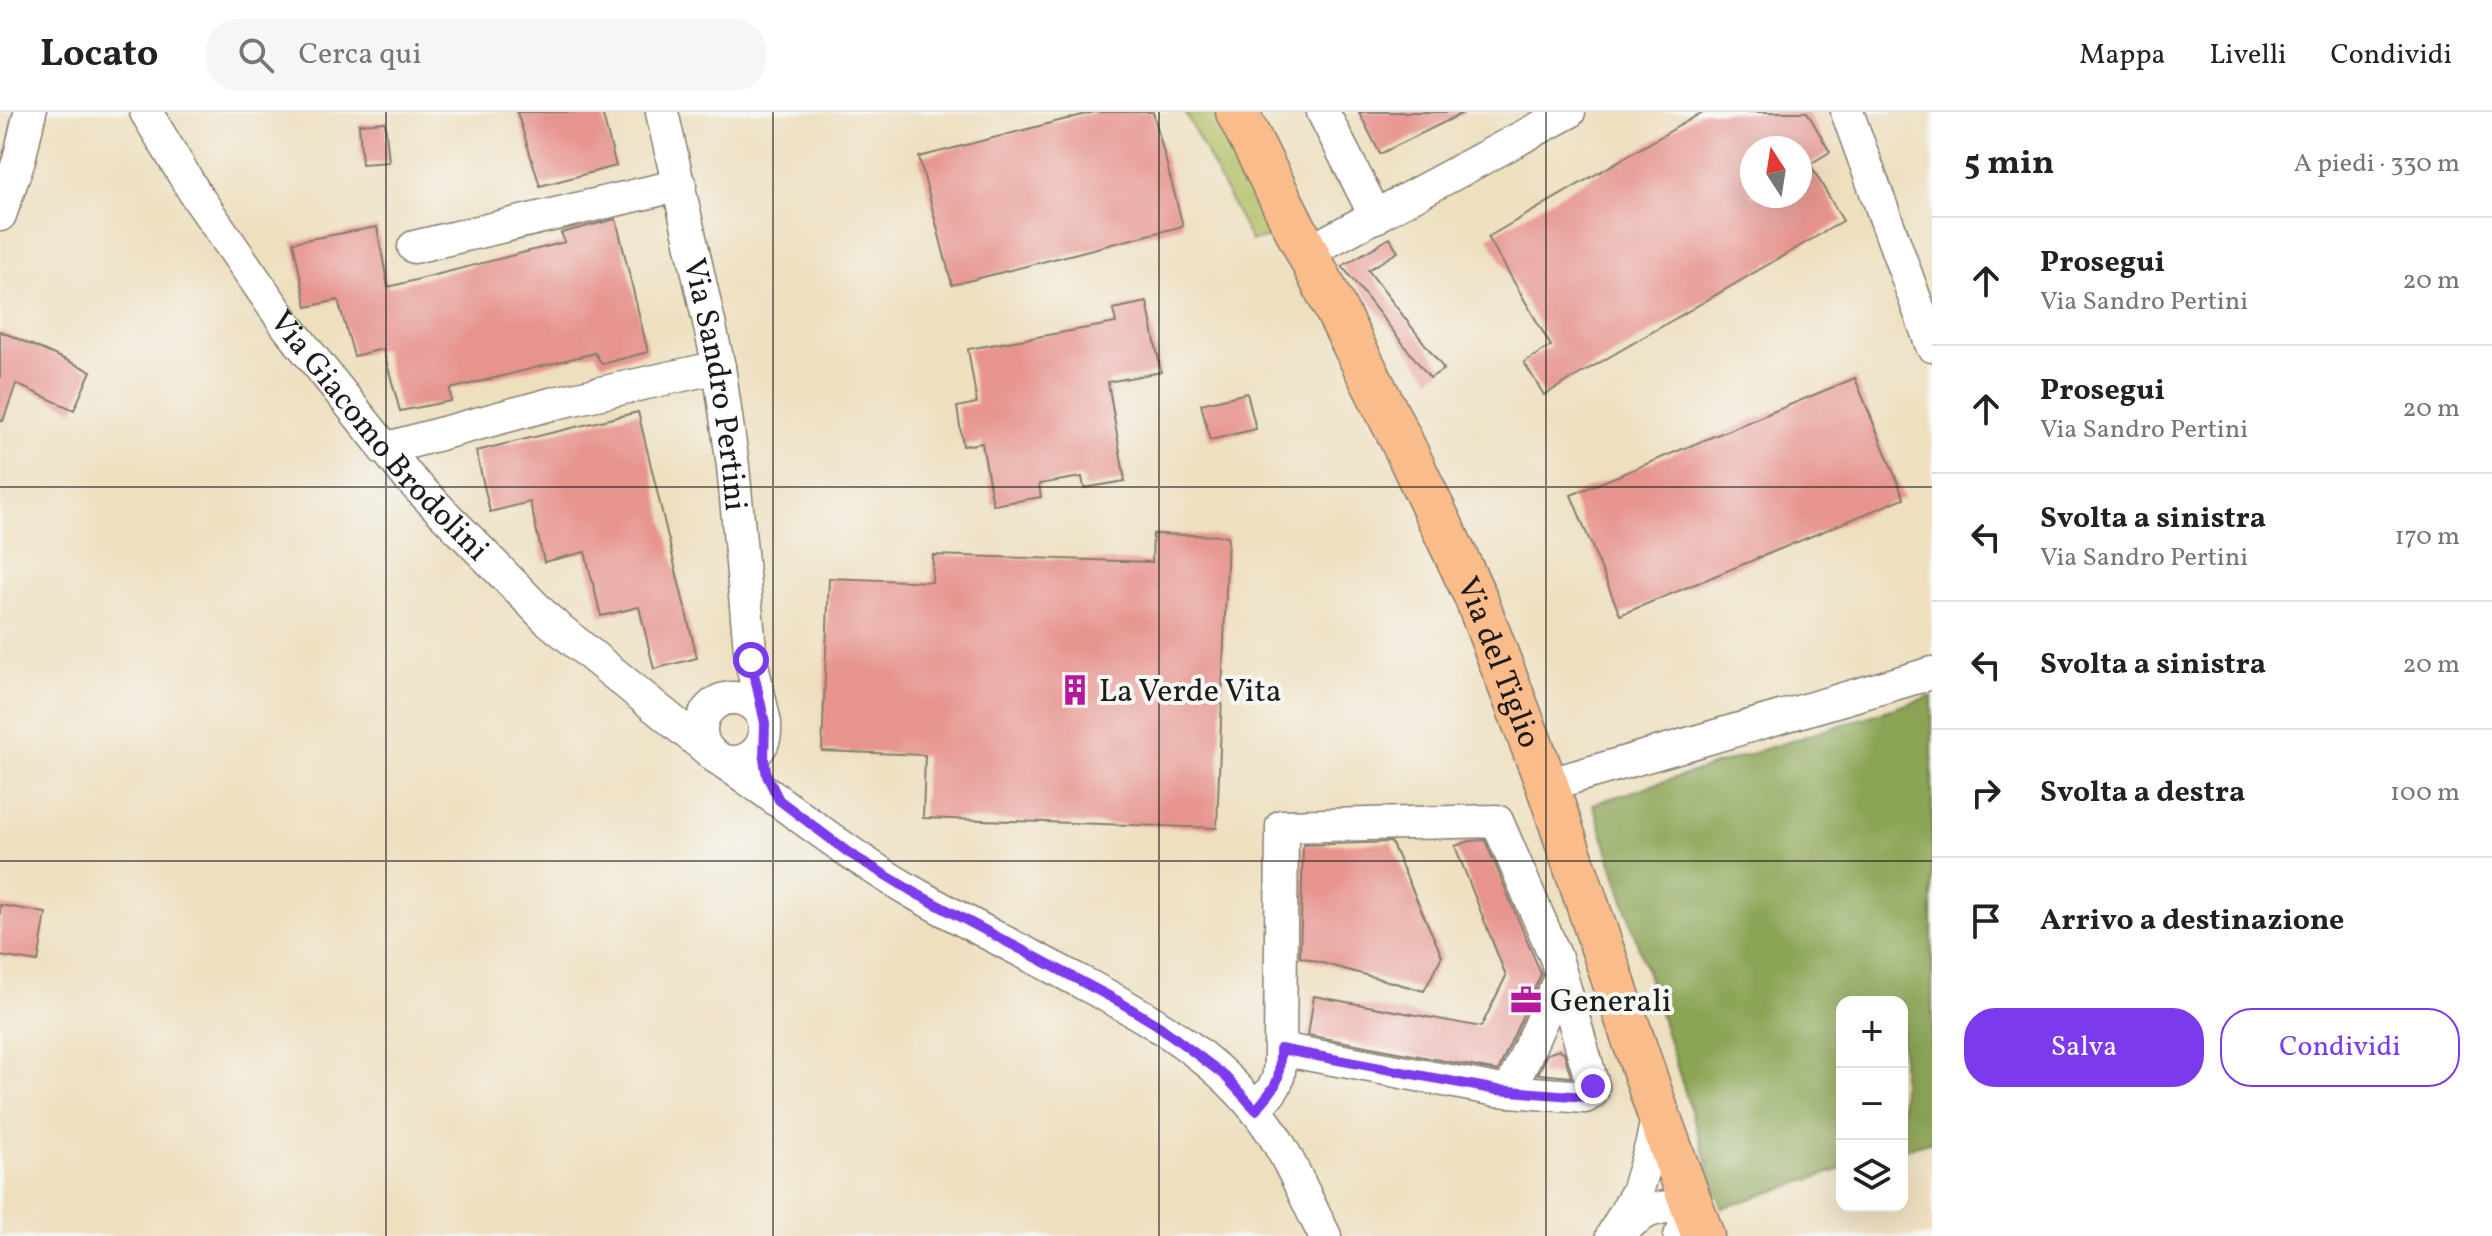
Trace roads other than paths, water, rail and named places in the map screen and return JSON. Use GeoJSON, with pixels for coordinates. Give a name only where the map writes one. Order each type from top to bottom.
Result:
{"type":"FeatureCollection","features":[{"type":"Feature","properties":{"kind":"main road","name":"Via del Tiglio"},"geometry":{"type":"LineString","coordinates":[[1237,112],[1400,438],[1475,596],[1547,785],[1658,1113],[1692,1227]]}},
{"type":"Feature","properties":{"kind":"street"},"geometry":{"type":"LineString","coordinates":[[0,215],[19,160],[30,112]]}},
{"type":"Feature","properties":{"kind":"street","name":"Via Giacomo Brodolini"},"geometry":{"type":"LineString","coordinates":[[146,112],[196,195],[278,313],[409,478],[547,619],[713,754]]}},
{"type":"Feature","properties":{"kind":"street","name":"Via Sandro Pertini"},"geometry":{"type":"LineString","coordinates":[[662,112],[719,367],[733,466],[751,660],[764,731],[764,759],[767,776],[779,800]]}},
{"type":"Feature","properties":{"kind":"street"},"geometry":{"type":"LineString","coordinates":[[1323,112],[1376,217]]}},
{"type":"Feature","properties":{"kind":"street"},"geometry":{"type":"LineString","coordinates":[[1308,252],[1569,112]]}},
{"type":"Feature","properties":{"kind":"street"},"geometry":{"type":"LineString","coordinates":[[1847,112],[1932,346]]}},
{"type":"Feature","properties":{"kind":"street"},"geometry":{"type":"LineString","coordinates":[[414,247],[680,185]]}},
{"type":"Feature","properties":{"kind":"street"},"geometry":{"type":"LineString","coordinates":[[384,449],[555,403],[719,367]]}},
{"type":"Feature","properties":{"kind":"street"},"geometry":{"type":"LineString","coordinates":[[751,660],[735,688],[704,716],[702,739],[713,754],[849,853],[915,893],[1118,1001],[1159,1026],[1224,1075],[1256,1110],[1281,1150],[1325,1236]]}},
{"type":"Feature","properties":{"kind":"street"},"geometry":{"type":"LineString","coordinates":[[1547,785],[1932,673]]}},
{"type":"Feature","properties":{"kind":"street"},"geometry":{"type":"LineString","coordinates":[[663,714],[691,717],[728,698],[740,698],[751,703],[760,712],[764,731],[760,748],[746,760],[737,762],[713,754]]}},
{"type":"Feature","properties":{"kind":"street"},"geometry":{"type":"LineString","coordinates":[[1256,1110],[1277,1085],[1280,1076],[1280,1049],[1282,826],[1497,821],[1549,941],[1593,1086],[1592,1092],[1585,1097],[1510,1091],[1280,1049]]}},
{"type":"Feature","properties":{"kind":"street"},"geometry":{"type":"LineString","coordinates":[[1549,941],[1593,922]]}},
{"type":"Feature","properties":{"kind":"street"},"geometry":{"type":"LineString","coordinates":[[1510,1091],[1561,976]]}},
{"type":"Feature","properties":{"kind":"street"},"geometry":{"type":"LineString","coordinates":[[1615,1236],[1637,1192],[1658,1113]]}},
{"type":"Feature","properties":{"kind":"street"},"geometry":{"type":"LineString","coordinates":[[1615,1236],[1653,1209],[1665,1205],[1692,1227]]}},
{"type":"Feature","properties":{"kind":"place","name":"La Verde Vita"},"geometry":{"type":"Point","coordinates":[1075,690]}},
{"type":"Feature","properties":{"kind":"place","name":"Generali"},"geometry":{"type":"Point","coordinates":[1526,1000]}}]}
